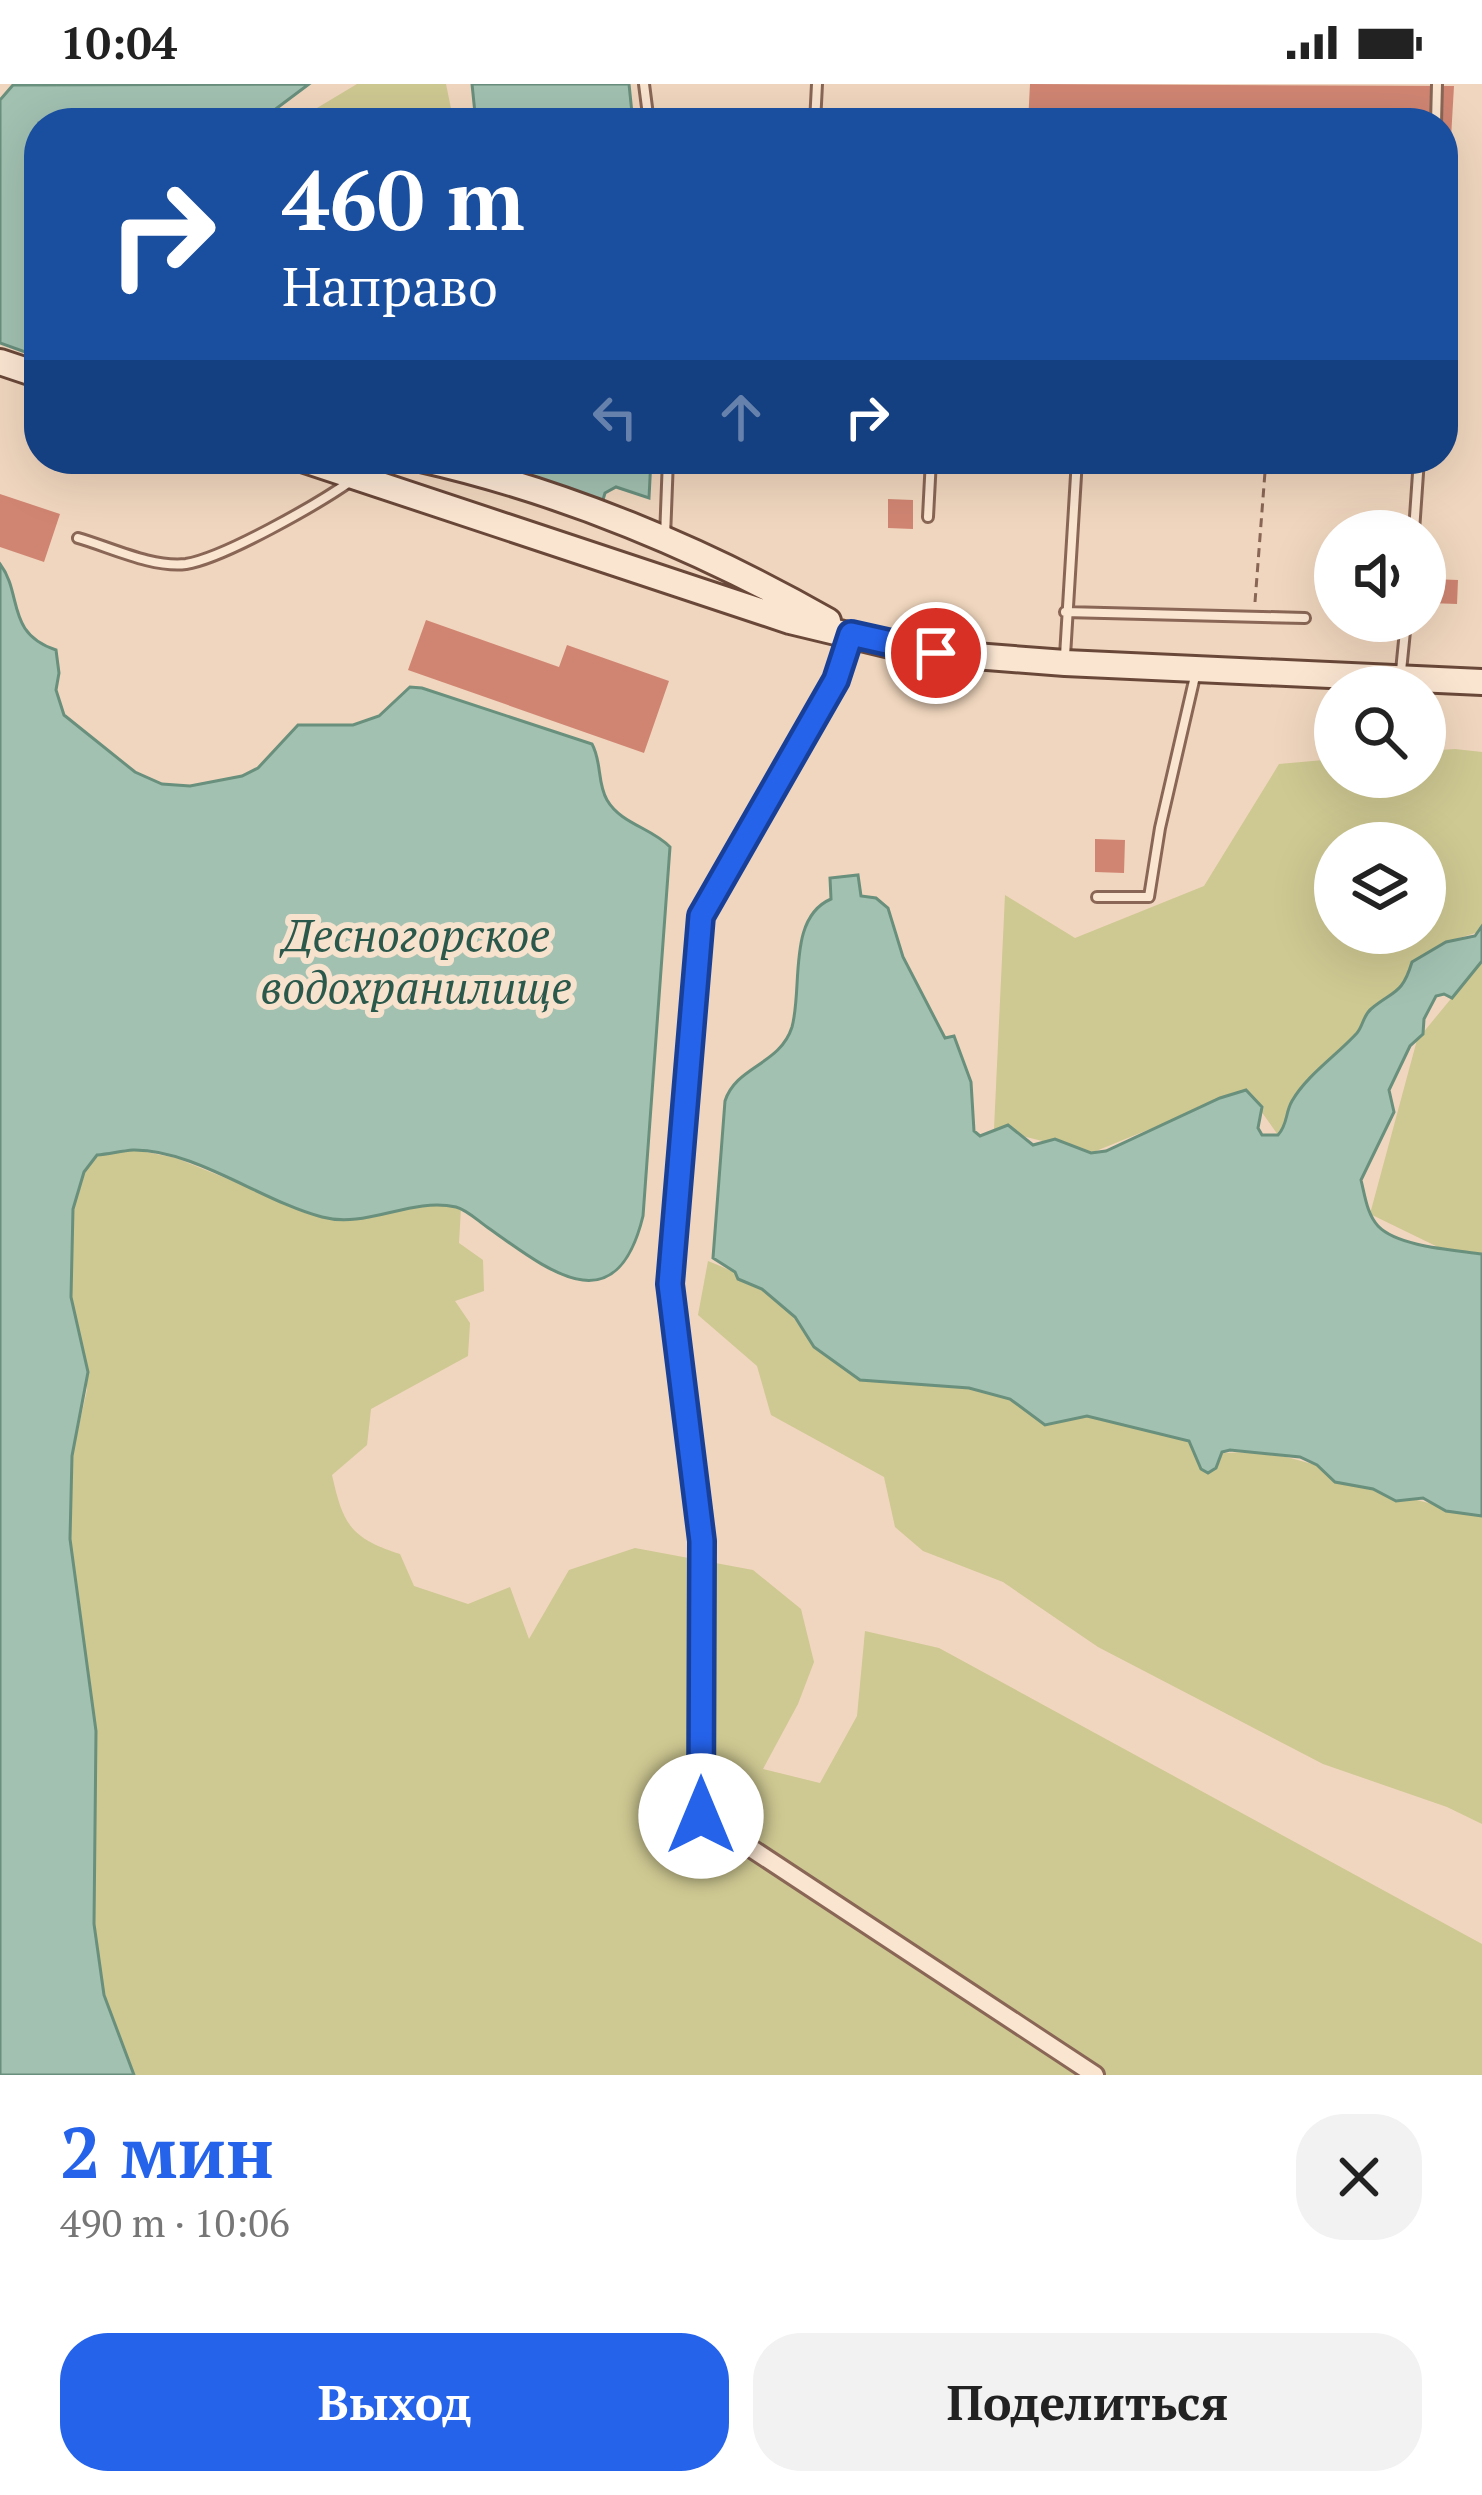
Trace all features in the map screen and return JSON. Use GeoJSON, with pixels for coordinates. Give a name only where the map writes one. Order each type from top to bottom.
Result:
{"type":"FeatureCollection","features":[{"type":"Feature","properties":{"kind":"street"},"geometry":{"type":"LineString","coordinates":[[351,474],[790,622],[936,653],[1314,675]]}},
{"type":"Feature","properties":{"kind":"street"},"geometry":{"type":"LineString","coordinates":[[479,474],[665,539],[851,634]]}},
{"type":"Feature","properties":{"kind":"street"},"geometry":{"type":"LineString","coordinates":[[851,634],[836,680],[701,916],[670,1284],[702,1541],[701,1816],[1095,2075]]}},
{"type":"Feature","properties":{"kind":"street"},"geometry":{"type":"LineString","coordinates":[[1446,680],[1482,682]]}},
{"type":"Feature","properties":{"kind":"lane"},"geometry":{"type":"LineString","coordinates":[[665,539],[667,474]]}},
{"type":"Feature","properties":{"kind":"lane"},"geometry":{"type":"LineString","coordinates":[[928,518],[930,474]]}},
{"type":"Feature","properties":{"kind":"lane"},"geometry":{"type":"LineString","coordinates":[[1065,663],[1076,474]]}},
{"type":"Feature","properties":{"kind":"lane"},"geometry":{"type":"LineString","coordinates":[[1415,510],[1418,474]]}},
{"type":"Feature","properties":{"kind":"lane"},"geometry":{"type":"LineString","coordinates":[[78,538],[182,564],[205,558],[321,503],[357,476]]}},
{"type":"Feature","properties":{"kind":"lane"},"geometry":{"type":"LineString","coordinates":[[1065,612],[1305,618]]}},
{"type":"Feature","properties":{"kind":"lane"},"geometry":{"type":"LineString","coordinates":[[1097,897],[1149,897],[1196,670]]}},
{"type":"Feature","properties":{"kind":"path"},"geometry":{"type":"LineString","coordinates":[[1254,616],[1265,474]]}},
{"type":"Feature","properties":{"kind":"shaded area"},"geometry":{"type":"Polygon","coordinates":[[[357,84],[446,84],[451,108],[317,108],[357,84]]]}},
{"type":"Feature","properties":{"kind":"shaded area"},"geometry":{"type":"Polygon","coordinates":[[[1446,750],[1482,752],[1482,931],[1446,942],[1446,822],[1314,822],[1314,954],[1436,954],[1278,1135],[1246,1090],[1091,1153],[994,1129],[1005,895],[1075,938],[1204,886],[1279,764],[1314,761],[1314,798],[1446,798],[1446,750]]]}},
{"type":"Feature","properties":{"kind":"shaded area"},"geometry":{"type":"Polygon","coordinates":[[[1482,961],[1482,1260],[1442,1249],[1370,1214],[1417,1040],[1482,961]]]}},
{"type":"Feature","properties":{"kind":"shaded area"},"geometry":{"type":"Polygon","coordinates":[[[136,1150],[176,1158],[324,1218],[424,1204],[461,1208],[459,1243],[483,1260],[484,1291],[455,1301],[470,1323],[468,1356],[371,1409],[367,1445],[332,1475],[351,1527],[370,1542],[400,1554],[414,1586],[468,1604],[510,1587],[529,1639],[569,1570],[635,1548],[753,1570],[801,1609],[814,1662],[798,1704],[763,1769],[820,1783],[857,1716],[865,1631],[939,1648],[1482,1944],[1482,2075],[134,2075],[104,1995],[94,1924],[96,1731],[70,1539],[72,1456],[87,1390],[85,1357],[71,1297],[73,1209],[84,1172],[97,1155],[136,1150]]]}},
{"type":"Feature","properties":{"kind":"shaded area"},"geometry":{"type":"Polygon","coordinates":[[[708,1261],[762,1288],[785,1307],[803,1332],[1103,1400],[1189,1441],[1195,1457],[1228,1453],[1282,1456],[1482,1516],[1482,1824],[1323,1764],[1098,1647],[1003,1582],[923,1551],[895,1527],[884,1477],[771,1415],[757,1366],[698,1315],[708,1261]]]}},
{"type":"Feature","properties":{"kind":"water"},"geometry":{"type":"Polygon","coordinates":[[[309,84],[277,108],[24,108],[24,352],[0,343],[0,100],[13,85],[309,84]]]}},
{"type":"Feature","properties":{"kind":"water"},"geometry":{"type":"Polygon","coordinates":[[[472,84],[629,84],[631,108],[474,108],[472,84]]]}},
{"type":"Feature","properties":{"kind":"water"},"geometry":{"type":"Polygon","coordinates":[[[519,474],[650,474],[649,498],[616,487],[605,493],[602,503],[519,474]]]}},
{"type":"Feature","properties":{"kind":"water","name":"Десногорское водохранилище"},"geometry":{"type":"Polygon","coordinates":[[[0,564],[29,634],[56,650],[56,690],[64,715],[135,772],[162,784],[190,786],[242,776],[258,768],[298,725],[353,725],[379,716],[410,687],[422,688],[592,744],[604,793],[613,808],[670,847],[643,1216],[631,1250],[616,1271],[598,1280],[556,1272],[456,1207],[422,1206],[355,1219],[322,1217],[156,1152],[97,1155],[84,1172],[73,1209],[71,1297],[88,1372],[72,1456],[70,1539],[96,1731],[94,1924],[104,1995],[134,2075],[0,2075],[0,564]]]}},
{"type":"Feature","properties":{"kind":"water"},"geometry":{"type":"Polygon","coordinates":[[[858,875],[861,896],[876,898],[888,908],[903,957],[945,1038],[954,1036],[971,1082],[974,1131],[980,1136],[1008,1125],[1033,1145],[1055,1139],[1091,1153],[1106,1151],[1246,1090],[1262,1107],[1258,1128],[1262,1135],[1278,1135],[1298,1092],[1357,1033],[1371,1009],[1401,986],[1412,962],[1426,954],[1446,954],[1446,942],[1475,936],[1482,926],[1482,961],[1452,998],[1436,996],[1424,1019],[1423,1034],[1410,1046],[1389,1090],[1394,1112],[1361,1180],[1371,1216],[1387,1233],[1427,1246],[1482,1254],[1482,1516],[1446,1511],[1423,1498],[1396,1501],[1373,1489],[1335,1482],[1300,1457],[1230,1450],[1222,1452],[1216,1468],[1208,1473],[1201,1469],[1189,1441],[1087,1416],[1045,1425],[1010,1399],[969,1388],[860,1380],[814,1347],[795,1317],[762,1289],[738,1279],[713,1258],[725,1101],[738,1080],[786,1040],[795,1011],[802,937],[817,908],[831,899],[830,878],[858,875]]]}},
{"type":"Feature","properties":{"kind":"building"},"geometry":{"type":"Polygon","coordinates":[[[1030,84],[1454,86],[1453,108],[1029,108],[1030,84]]]}},
{"type":"Feature","properties":{"kind":"building"},"geometry":{"type":"Polygon","coordinates":[[[0,494],[60,514],[44,562],[0,547],[0,494]]]}},
{"type":"Feature","properties":{"kind":"building"},"geometry":{"type":"Polygon","coordinates":[[[888,499],[913,500],[913,529],[888,528],[888,499]]]}},
{"type":"Feature","properties":{"kind":"building"},"geometry":{"type":"Polygon","coordinates":[[[1446,580],[1458,580],[1457,604],[1446,604],[1446,580]]]}},
{"type":"Feature","properties":{"kind":"building"},"geometry":{"type":"Polygon","coordinates":[[[426,620],[559,667],[567,645],[669,681],[644,753],[408,670],[426,620]]]}},
{"type":"Feature","properties":{"kind":"building"},"geometry":{"type":"Polygon","coordinates":[[[1095,839],[1125,840],[1124,873],[1095,872],[1095,839]]]}},
{"type":"Feature","properties":{"kind":"route"},"geometry":{"type":"LineString","coordinates":[[701,1816],[702,1541],[670,1284],[701,916],[836,680],[851,634],[936,653]]}}]}
